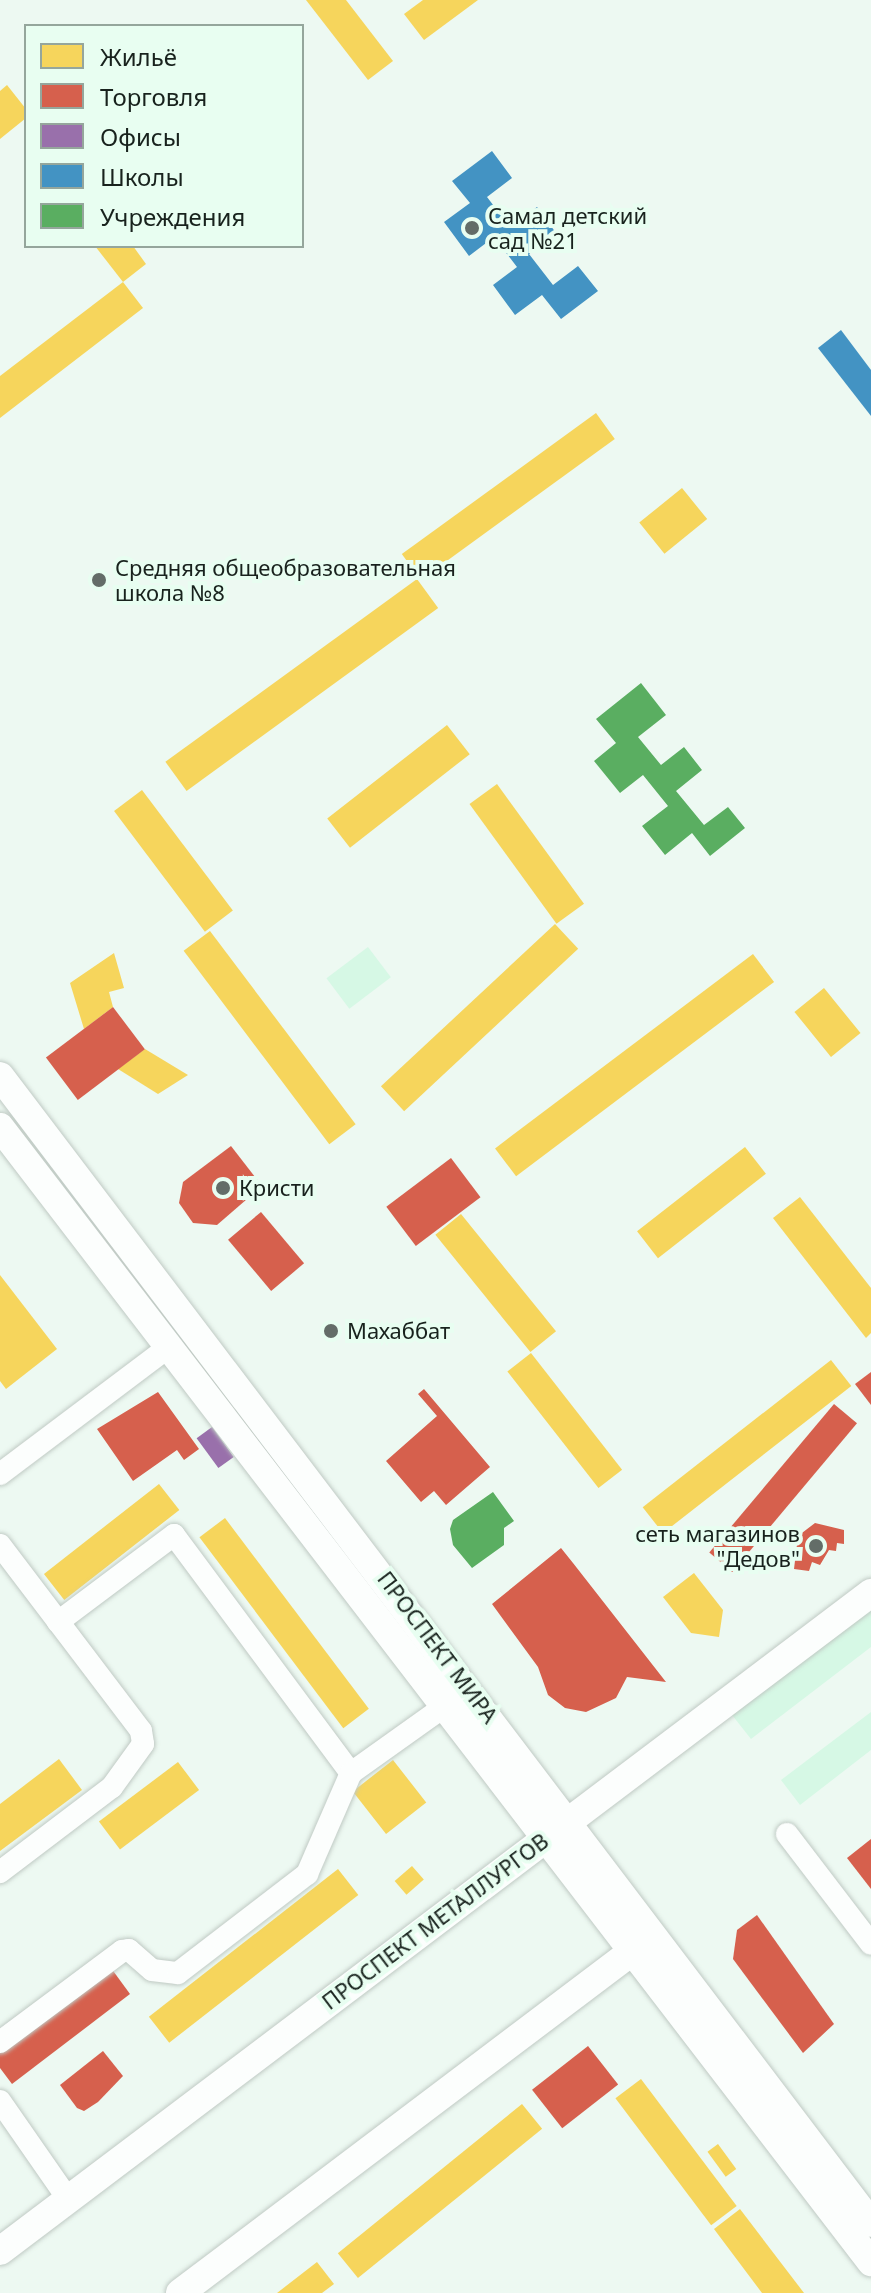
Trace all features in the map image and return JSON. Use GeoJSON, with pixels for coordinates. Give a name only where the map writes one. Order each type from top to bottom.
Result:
{"type":"FeatureCollection","features":[{"type":"Feature","properties":{"kind":"main road","name":"ПРОСПЕКТ МИРА"},"geometry":{"type":"LineString","coordinates":[[0,1076],[427,1631],[871,2223]]}},
{"type":"Feature","properties":{"kind":"main road","name":"ПРОСПЕКТ МИРА"},"geometry":{"type":"LineString","coordinates":[[0,1127],[346,1572],[631,1953],[870,2258]]}},
{"type":"Feature","properties":{"kind":"main road"},"geometry":{"type":"LineString","coordinates":[[346,1572],[401,1625],[427,1631]]}},
{"type":"Feature","properties":{"kind":"main road","name":"ПРОСПЕКТ МЕТАЛЛУРГОВ"},"geometry":{"type":"LineString","coordinates":[[0,2251],[871,1593]]}},
{"type":"Feature","properties":{"kind":"main road"},"geometry":{"type":"LineString","coordinates":[[180,2293],[656,1934]]}},
{"type":"Feature","properties":{"kind":"street"},"geometry":{"type":"LineString","coordinates":[[0,1474],[170,1346]]}},
{"type":"Feature","properties":{"kind":"street"},"geometry":{"type":"LineString","coordinates":[[58,1622],[174,1535],[351,1773]]}},
{"type":"Feature","properties":{"kind":"street"},"geometry":{"type":"LineString","coordinates":[[0,1545],[141,1731],[143,1744],[133,1766],[112,1787],[0,1872]]}},
{"type":"Feature","properties":{"kind":"street"},"geometry":{"type":"LineString","coordinates":[[0,2042],[122,1951],[129,1950],[152,1970],[178,1973],[307,1874],[351,1773],[445,1706]]}},
{"type":"Feature","properties":{"kind":"street"},"geometry":{"type":"LineString","coordinates":[[787,1834],[871,1944]]}},
{"type":"Feature","properties":{"kind":"street"},"geometry":{"type":"LineString","coordinates":[[0,2101],[68,2199]]}},
{"type":"Feature","properties":{"kind":"green space"},"geometry":{"type":"Polygon","coordinates":[[[368,947],[391,977],[349,1009],[326,978],[368,947]]]}},
{"type":"Feature","properties":{"kind":"green space"},"geometry":{"type":"Polygon","coordinates":[[[871,1609],[871,1647],[751,1739],[732,1715],[871,1609]]]}},
{"type":"Feature","properties":{"kind":"green space"},"geometry":{"type":"Polygon","coordinates":[[[871,1712],[871,1750],[800,1805],[781,1780],[871,1712]]]}},
{"type":"Feature","properties":{"kind":"building: Жильё"},"geometry":{"type":"Polygon","coordinates":[[[306,0],[346,0],[393,61],[368,80],[306,0]]]}},
{"type":"Feature","properties":{"kind":"building: Жильё"},"geometry":{"type":"Polygon","coordinates":[[[423,0],[478,0],[424,40],[404,14],[423,0]]]}},
{"type":"Feature","properties":{"kind":"building: Жильё"},"geometry":{"type":"Polygon","coordinates":[[[7,85],[24,106],[24,120],[0,139],[0,91],[7,85]]]}},
{"type":"Feature","properties":{"kind":"building: Жильё"},"geometry":{"type":"Polygon","coordinates":[[[97,248],[134,248],[146,264],[123,282],[97,248]]]}},
{"type":"Feature","properties":{"kind":"building: Жильё"},"geometry":{"type":"Polygon","coordinates":[[[123,282],[143,308],[0,418],[0,376],[123,282]]]}},
{"type":"Feature","properties":{"kind":"building: Жильё"},"geometry":{"type":"Polygon","coordinates":[[[596,413],[615,439],[421,580],[402,554],[596,413]]]}},
{"type":"Feature","properties":{"kind":"building: Жильё"},"geometry":{"type":"Polygon","coordinates":[[[682,488],[707,519],[664,554],[639,523],[682,488]]]}},
{"type":"Feature","properties":{"kind":"building: Жильё"},"geometry":{"type":"Polygon","coordinates":[[[417,579],[438,608],[187,791],[165,762],[417,579]]]}},
{"type":"Feature","properties":{"kind":"building: Жильё"},"geometry":{"type":"Polygon","coordinates":[[[447,725],[470,754],[350,848],[327,819],[447,725]]]}},
{"type":"Feature","properties":{"kind":"building: Жильё"},"geometry":{"type":"Polygon","coordinates":[[[497,784],[584,904],[556,924],[469,804],[497,784]]]}},
{"type":"Feature","properties":{"kind":"building: Жильё"},"geometry":{"type":"Polygon","coordinates":[[[142,790],[233,911],[205,932],[114,811],[142,790]]]}},
{"type":"Feature","properties":{"kind":"building: Жильё"},"geometry":{"type":"Polygon","coordinates":[[[555,924],[578,949],[404,1111],[381,1086],[555,924]]]}},
{"type":"Feature","properties":{"kind":"building: Жильё"},"geometry":{"type":"Polygon","coordinates":[[[210,931],[356,1124],[329,1144],[184,951],[210,931]]]}},
{"type":"Feature","properties":{"kind":"building: Жильё"},"geometry":{"type":"Polygon","coordinates":[[[114,953],[124,988],[109,992],[113,1007],[84,1029],[70,983],[114,953]]]}},
{"type":"Feature","properties":{"kind":"building: Жильё"},"geometry":{"type":"Polygon","coordinates":[[[753,954],[774,982],[516,1176],[495,1148],[753,954]]]}},
{"type":"Feature","properties":{"kind":"building: Жильё"},"geometry":{"type":"Polygon","coordinates":[[[824,988],[861,1033],[831,1057],[794,1012],[824,988]]]}},
{"type":"Feature","properties":{"kind":"building: Жильё"},"geometry":{"type":"Polygon","coordinates":[[[145,1049],[188,1075],[158,1094],[118,1069],[145,1049]]]}},
{"type":"Feature","properties":{"kind":"building: Жильё"},"geometry":{"type":"Polygon","coordinates":[[[745,1147],[766,1174],[658,1258],[637,1231],[745,1147]]]}},
{"type":"Feature","properties":{"kind":"building: Жильё"},"geometry":{"type":"Polygon","coordinates":[[[800,1197],[871,1288],[871,1333],[866,1338],[773,1218],[800,1197]]]}},
{"type":"Feature","properties":{"kind":"building: Жильё"},"geometry":{"type":"Polygon","coordinates":[[[461,1214],[556,1331],[530,1352],[435,1235],[461,1214]]]}},
{"type":"Feature","properties":{"kind":"building: Жильё"},"geometry":{"type":"Polygon","coordinates":[[[0,1275],[57,1349],[6,1389],[0,1381],[0,1275]]]}},
{"type":"Feature","properties":{"kind":"building: Жильё"},"geometry":{"type":"Polygon","coordinates":[[[531,1353],[622,1470],[598,1488],[507,1371],[531,1353]]]}},
{"type":"Feature","properties":{"kind":"building: Жильё"},"geometry":{"type":"Polygon","coordinates":[[[831,1360],[851,1386],[663,1533],[643,1507],[831,1360]]]}},
{"type":"Feature","properties":{"kind":"building: Жильё"},"geometry":{"type":"Polygon","coordinates":[[[159,1484],[179,1510],[64,1600],[44,1574],[159,1484]]]}},
{"type":"Feature","properties":{"kind":"building: Жильё"},"geometry":{"type":"Polygon","coordinates":[[[225,1518],[369,1709],[343,1728],[199,1537],[225,1518]]]}},
{"type":"Feature","properties":{"kind":"building: Жильё"},"geometry":{"type":"Polygon","coordinates":[[[694,1573],[723,1610],[719,1637],[691,1633],[663,1597],[694,1573]]]}},
{"type":"Feature","properties":{"kind":"building: Жильё"},"geometry":{"type":"Polygon","coordinates":[[[59,1759],[82,1790],[0,1851],[0,1804],[59,1759]]]}},
{"type":"Feature","properties":{"kind":"building: Жильё"},"geometry":{"type":"Polygon","coordinates":[[[393,1760],[426,1803],[386,1834],[353,1791],[393,1760]]]}},
{"type":"Feature","properties":{"kind":"building: Жильё"},"geometry":{"type":"Polygon","coordinates":[[[178,1762],[199,1790],[120,1850],[99,1822],[178,1762]]]}},
{"type":"Feature","properties":{"kind":"building: Жильё"},"geometry":{"type":"Polygon","coordinates":[[[412,1866],[424,1880],[406,1895],[395,1881],[412,1866]]]}},
{"type":"Feature","properties":{"kind":"building: Жильё"},"geometry":{"type":"Polygon","coordinates":[[[338,1869],[358,1895],[169,2043],[149,2017],[338,1869]]]}},
{"type":"Feature","properties":{"kind":"building: Жильё"},"geometry":{"type":"Polygon","coordinates":[[[641,2079],[737,2206],[711,2225],[615,2098],[641,2079]]]}},
{"type":"Feature","properties":{"kind":"building: Жильё"},"geometry":{"type":"Polygon","coordinates":[[[522,2104],[542,2129],[358,2278],[338,2253],[522,2104]]]}},
{"type":"Feature","properties":{"kind":"building: Жильё"},"geometry":{"type":"Polygon","coordinates":[[[718,2144],[736,2169],[726,2177],[707,2152],[718,2144]]]}},
{"type":"Feature","properties":{"kind":"building: Жильё"},"geometry":{"type":"Polygon","coordinates":[[[740,2209],[804,2293],[762,2293],[714,2229],[740,2209]]]}},
{"type":"Feature","properties":{"kind":"building: Жильё"},"geometry":{"type":"Polygon","coordinates":[[[317,2262],[334,2284],[322,2293],[277,2293],[317,2262]]]}},
{"type":"Feature","properties":{"kind":"building: Торговля"},"geometry":{"type":"Polygon","coordinates":[[[113,1007],[145,1049],[78,1100],[46,1058],[113,1007]]]}},
{"type":"Feature","properties":{"kind":"building: Торговля"},"geometry":{"type":"Polygon","coordinates":[[[231,1146],[262,1186],[217,1225],[193,1223],[179,1203],[183,1182],[231,1146]]]}},
{"type":"Feature","properties":{"kind":"building: Торговля"},"geometry":{"type":"Polygon","coordinates":[[[451,1158],[480,1197],[416,1246],[386,1207],[451,1158]]]}},
{"type":"Feature","properties":{"kind":"building: Торговля"},"geometry":{"type":"Polygon","coordinates":[[[261,1212],[304,1263],[271,1291],[228,1240],[261,1212]]]}},
{"type":"Feature","properties":{"kind":"building: Торговля"},"geometry":{"type":"Polygon","coordinates":[[[871,1372],[871,1405],[855,1384],[871,1372]]]}},
{"type":"Feature","properties":{"kind":"building: Торговля"},"geometry":{"type":"Polygon","coordinates":[[[424,1389],[490,1467],[446,1505],[434,1491],[421,1502],[386,1461],[437,1416],[418,1394],[424,1389]]]}},
{"type":"Feature","properties":{"kind":"building: Торговля"},"geometry":{"type":"Polygon","coordinates":[[[158,1392],[199,1449],[184,1460],[177,1450],[133,1481],[97,1429],[158,1392]]]}},
{"type":"Feature","properties":{"kind":"building: Торговля"},"geometry":{"type":"Polygon","coordinates":[[[834,1404],[857,1423],[732,1572],[709,1553],[834,1404]]]}},
{"type":"Feature","properties":{"kind":"building: Торговля"},"geometry":{"type":"Polygon","coordinates":[[[815,1523],[844,1530],[844,1544],[837,1543],[836,1551],[829,1550],[820,1565],[812,1562],[809,1571],[794,1569],[798,1536],[815,1523]]]}},
{"type":"Feature","properties":{"kind":"building: Торговля"},"geometry":{"type":"Polygon","coordinates":[[[561,1548],[666,1682],[627,1677],[616,1698],[586,1712],[565,1708],[548,1695],[538,1667],[492,1604],[561,1548]]]}},
{"type":"Feature","properties":{"kind":"building: Торговля"},"geometry":{"type":"Polygon","coordinates":[[[871,1839],[871,1889],[847,1858],[871,1839]]]}},
{"type":"Feature","properties":{"kind":"building: Торговля"},"geometry":{"type":"Polygon","coordinates":[[[757,1915],[834,2024],[803,2053],[733,1959],[737,1930],[757,1915]]]}},
{"type":"Feature","properties":{"kind":"building: Торговля"},"geometry":{"type":"Polygon","coordinates":[[[111,1968],[130,1994],[12,2084],[0,2068],[0,2052],[111,1968]]]}},
{"type":"Feature","properties":{"kind":"building: Торговля"},"geometry":{"type":"Polygon","coordinates":[[[588,2046],[618,2085],[562,2128],[532,2090],[588,2046]]]}},
{"type":"Feature","properties":{"kind":"building: Торговля"},"geometry":{"type":"Polygon","coordinates":[[[103,2051],[123,2076],[98,2102],[84,2111],[77,2108],[60,2085],[103,2051]]]}},
{"type":"Feature","properties":{"kind":"building: Офисы"},"geometry":{"type":"Polygon","coordinates":[[[212,1427],[234,1457],[218,1468],[197,1438],[212,1427]]]}},
{"type":"Feature","properties":{"kind":"building: Школы"},"geometry":{"type":"Polygon","coordinates":[[[492,151],[512,178],[487,197],[510,227],[537,207],[556,233],[529,254],[553,285],[578,266],[598,291],[561,319],[542,295],[515,315],[493,285],[517,267],[494,237],[469,256],[444,222],[470,203],[452,181],[492,151]]]}},
{"type":"Feature","properties":{"kind":"building: Школы"},"geometry":{"type":"Polygon","coordinates":[[[841,330],[871,370],[871,416],[818,348],[841,330]]]}},
{"type":"Feature","properties":{"kind":"building: Учреждения"},"geometry":{"type":"Polygon","coordinates":[[[641,683],[666,715],[638,737],[661,765],[684,747],[702,770],[676,791],[704,825],[728,807],[745,828],[710,856],[692,833],[665,855],[642,826],[668,806],[643,775],[620,793],[594,761],[616,743],[596,719],[641,683]]]}},
{"type":"Feature","properties":{"kind":"building: Учреждения"},"geometry":{"type":"Polygon","coordinates":[[[493,1492],[514,1521],[504,1528],[504,1545],[472,1568],[453,1545],[450,1529],[453,1520],[493,1492]]]}},
{"type":"Feature","properties":{"kind":"place","name":"Самал детский сад №21"},"geometry":{"type":"Point","coordinates":[472,228]}},
{"type":"Feature","properties":{"kind":"place","name":"Средняя общеобразовательная школа №8"},"geometry":{"type":"Point","coordinates":[99,580]}},
{"type":"Feature","properties":{"kind":"place","name":"Кристи"},"geometry":{"type":"Point","coordinates":[223,1188]}},
{"type":"Feature","properties":{"kind":"place","name":"Махаббат"},"geometry":{"type":"Point","coordinates":[331,1331]}},
{"type":"Feature","properties":{"kind":"place","name":"сеть магазинов \"Дедов\""},"geometry":{"type":"Point","coordinates":[816,1546]}}]}
